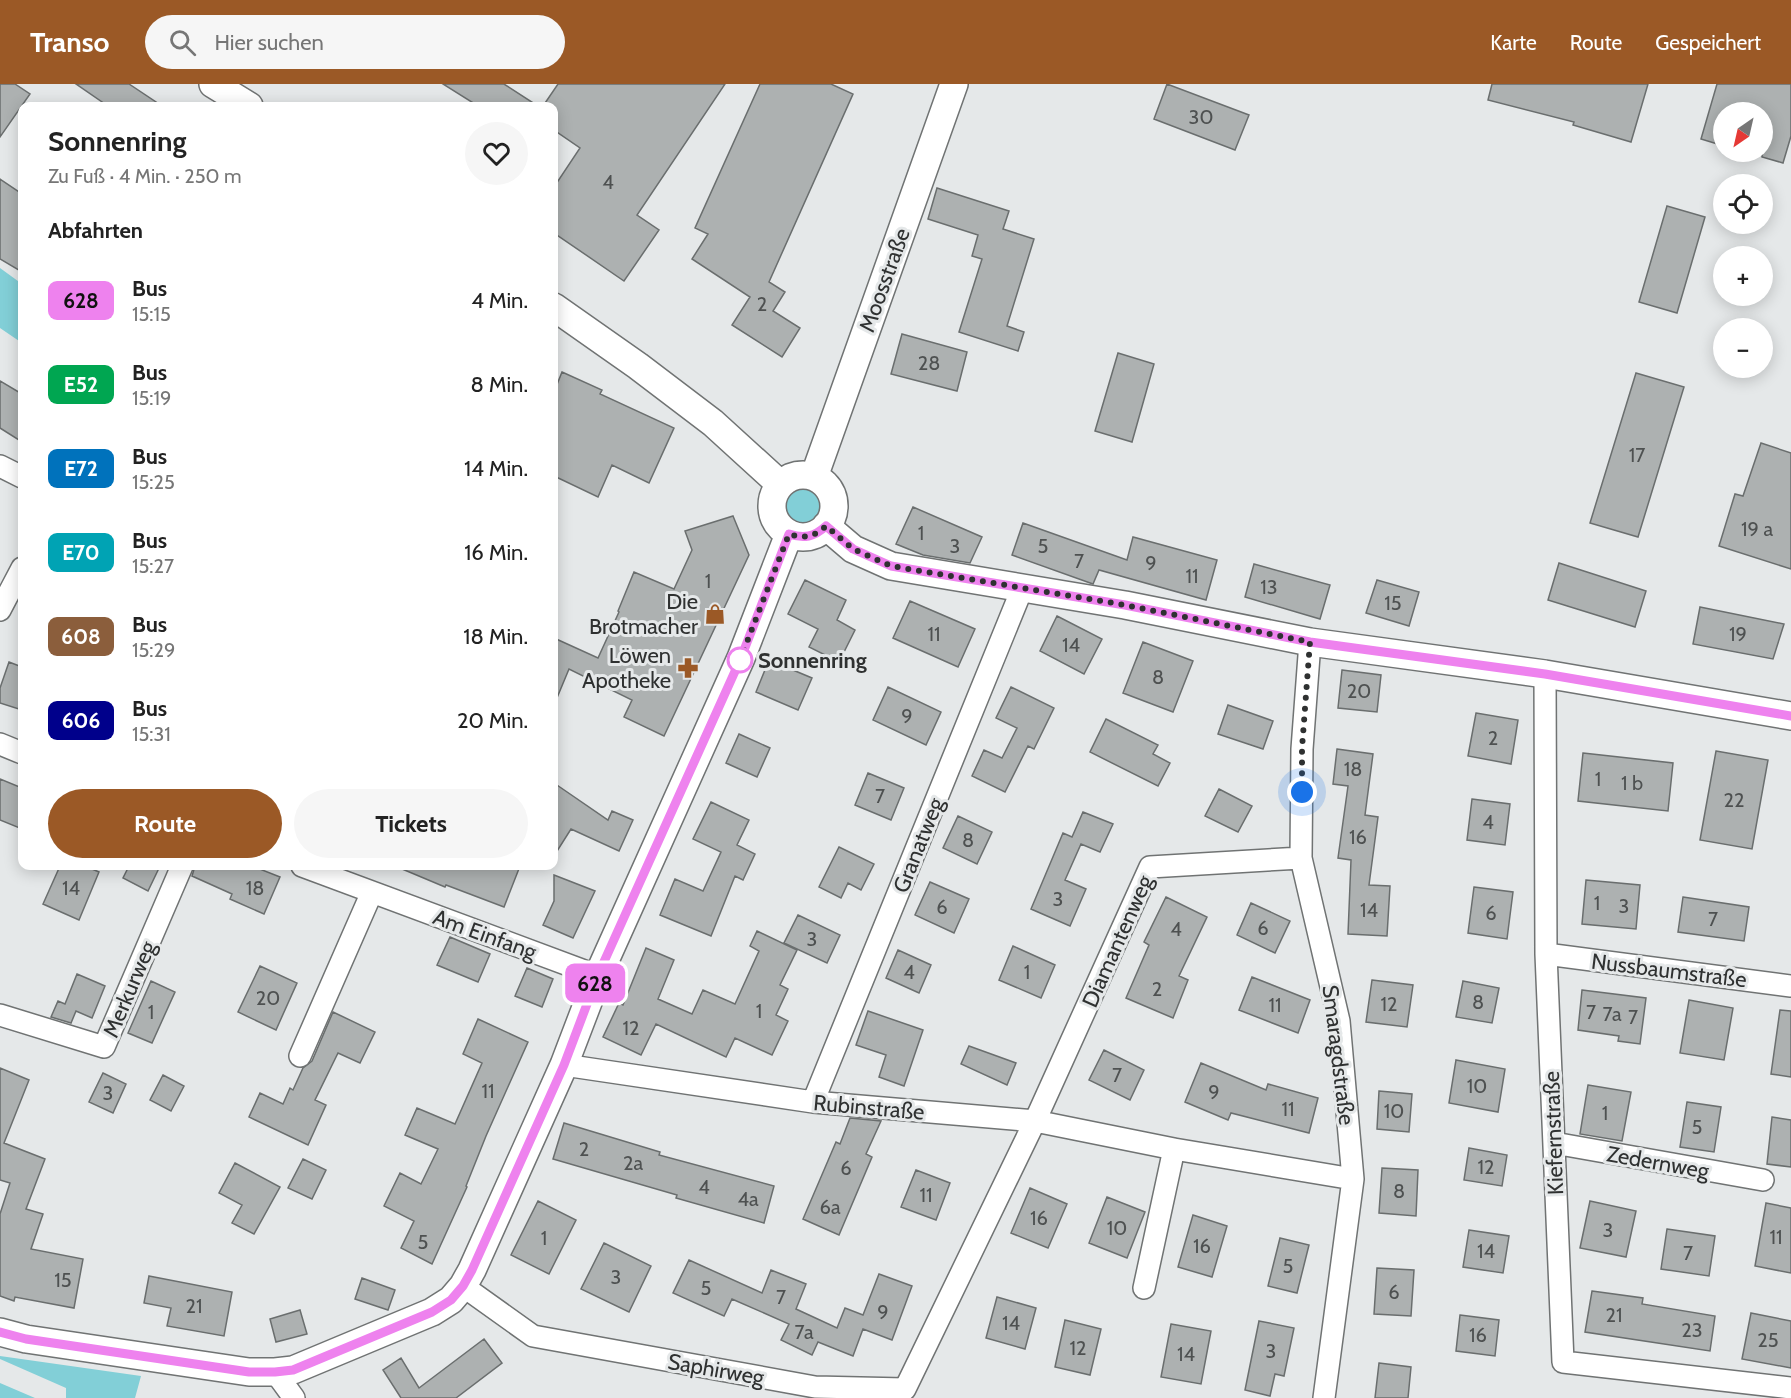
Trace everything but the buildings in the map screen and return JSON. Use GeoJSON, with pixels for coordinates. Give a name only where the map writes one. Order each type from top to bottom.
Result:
{"type":"FeatureCollection","features":[{"type":"Feature","properties":{"kind":"street"},"geometry":{"type":"LineString","coordinates":[[213,84],[242,102]]}},
{"type":"Feature","properties":{"kind":"street","name":"Moosstraße"},"geometry":{"type":"LineString","coordinates":[[814,477],[954,84]]}},
{"type":"Feature","properties":{"kind":"street"},"geometry":{"type":"LineString","coordinates":[[558,310],[638,366],[713,423],[780,484]]}},
{"type":"Feature","properties":{"kind":"street"},"geometry":{"type":"LineString","coordinates":[[0,466],[18,475]]}},
{"type":"Feature","properties":{"kind":"street"},"geometry":{"type":"LineString","coordinates":[[800,474],[814,477],[823,482],[833,498],[832,518],[819,533],[809,537],[789,534],[781,528],[771,511],[771,501],[780,484],[792,476],[800,474]]}},
{"type":"Feature","properties":{"kind":"street"},"geometry":{"type":"LineString","coordinates":[[826,526],[853,549],[891,566],[1125,605],[1310,642],[1545,674],[1791,716]]}},
{"type":"Feature","properties":{"kind":"street"},"geometry":{"type":"LineString","coordinates":[[0,1332],[26,1339],[249,1372],[275,1372],[293,1370],[432,1312],[451,1300],[463,1286],[564,1065],[598,975],[741,658],[789,534]]}},
{"type":"Feature","properties":{"kind":"street"},"geometry":{"type":"LineString","coordinates":[[0,609],[18,575]]}},
{"type":"Feature","properties":{"kind":"street","name":"Granatweg"},"geometry":{"type":"LineString","coordinates":[[813,1102],[1022,589]]}},
{"type":"Feature","properties":{"kind":"street","name":"Smaragdstraße"},"geometry":{"type":"LineString","coordinates":[[1310,642],[1302,748],[1301,858],[1339,1021],[1353,1179],[1324,1398]]}},
{"type":"Feature","properties":{"kind":"street","name":"Kiefernstraße"},"geometry":{"type":"LineString","coordinates":[[1545,674],[1546,954],[1563,1362],[1791,1388]]}},
{"type":"Feature","properties":{"kind":"street"},"geometry":{"type":"LineString","coordinates":[[0,744],[18,751]]}},
{"type":"Feature","properties":{"kind":"street","name":"Diamantenweg"},"geometry":{"type":"LineString","coordinates":[[1035,1121],[1150,867],[1301,858]]}},
{"type":"Feature","properties":{"kind":"street","name":"Merkurweg"},"geometry":{"type":"LineString","coordinates":[[0,1015],[104,1047],[180,870]]}},
{"type":"Feature","properties":{"kind":"street","name":"Am Einfang"},"geometry":{"type":"LineString","coordinates":[[313,870],[598,975]]}},
{"type":"Feature","properties":{"kind":"street"},"geometry":{"type":"LineString","coordinates":[[300,1056],[372,892]]}},
{"type":"Feature","properties":{"kind":"street","name":"Nussbaumstraße"},"geometry":{"type":"LineString","coordinates":[[1546,954],[1791,986]]}},
{"type":"Feature","properties":{"kind":"street","name":"Rubinstraße"},"geometry":{"type":"LineString","coordinates":[[564,1065],[813,1102],[1035,1121],[1174,1149],[1353,1179]]}},
{"type":"Feature","properties":{"kind":"street","name":"Saphirweg"},"geometry":{"type":"LineString","coordinates":[[463,1286],[533,1336],[815,1387],[905,1389],[1035,1121]]}},
{"type":"Feature","properties":{"kind":"street","name":"Zedernweg"},"geometry":{"type":"LineString","coordinates":[[1554,1143],[1763,1180]]}},
{"type":"Feature","properties":{"kind":"street"},"geometry":{"type":"LineString","coordinates":[[1144,1288],[1174,1149]]}},
{"type":"Feature","properties":{"kind":"street"},"geometry":{"type":"LineString","coordinates":[[275,1372],[294,1398]]}},
{"type":"Feature","properties":{"kind":"shaded area"},"geometry":{"type":"Polygon","coordinates":[[[0,268],[18,281],[18,340],[0,328],[0,268]]]}},
{"type":"Feature","properties":{"kind":"shaded area"},"geometry":{"type":"Polygon","coordinates":[[[802,484],[810,485],[817,490],[822,497],[822,513],[817,520],[810,525],[802,526],[794,525],[787,520],[782,513],[781,505],[782,497],[787,490],[794,485],[802,484]]]}},
{"type":"Feature","properties":{"kind":"shaded area"},"geometry":{"type":"Polygon","coordinates":[[[0,1356],[141,1376],[135,1398],[66,1398],[66,1388],[0,1359],[0,1356]]]}},
{"type":"Feature","properties":{"kind":"shaded area"},"geometry":{"type":"Polygon","coordinates":[[[0,1383],[35,1398],[0,1398],[0,1383]]]}},
{"type":"Feature","properties":{"kind":"bus line","name":"628"},"geometry":{"type":"LineString","coordinates":[[0,1332],[26,1339],[249,1372],[275,1372],[293,1370],[388,1332],[432,1312],[451,1300],[463,1286],[472,1270],[564,1065],[598,975],[741,658],[789,534],[809,537],[819,533],[826,526],[853,549],[891,566],[1125,605],[1310,642],[1545,674],[1791,716]]}},
{"type":"Feature","properties":{"kind":"place","name":"Die Brotmacher"},"geometry":{"type":"Point","coordinates":[715,614]}},
{"type":"Feature","properties":{"kind":"place","name":"Sonnenring"},"geometry":{"type":"Point","coordinates":[740,660]}},
{"type":"Feature","properties":{"kind":"place","name":"Löwen Apotheke"},"geometry":{"type":"Point","coordinates":[688,668]}},
{"type":"Feature","properties":{"kind":"route"},"geometry":{"type":"LineString","coordinates":[[740,660],[789,534],[809,537],[819,533],[826,526],[853,549],[891,566],[1125,605],[1310,642],[1302,748],[1302,792]]}}]}
